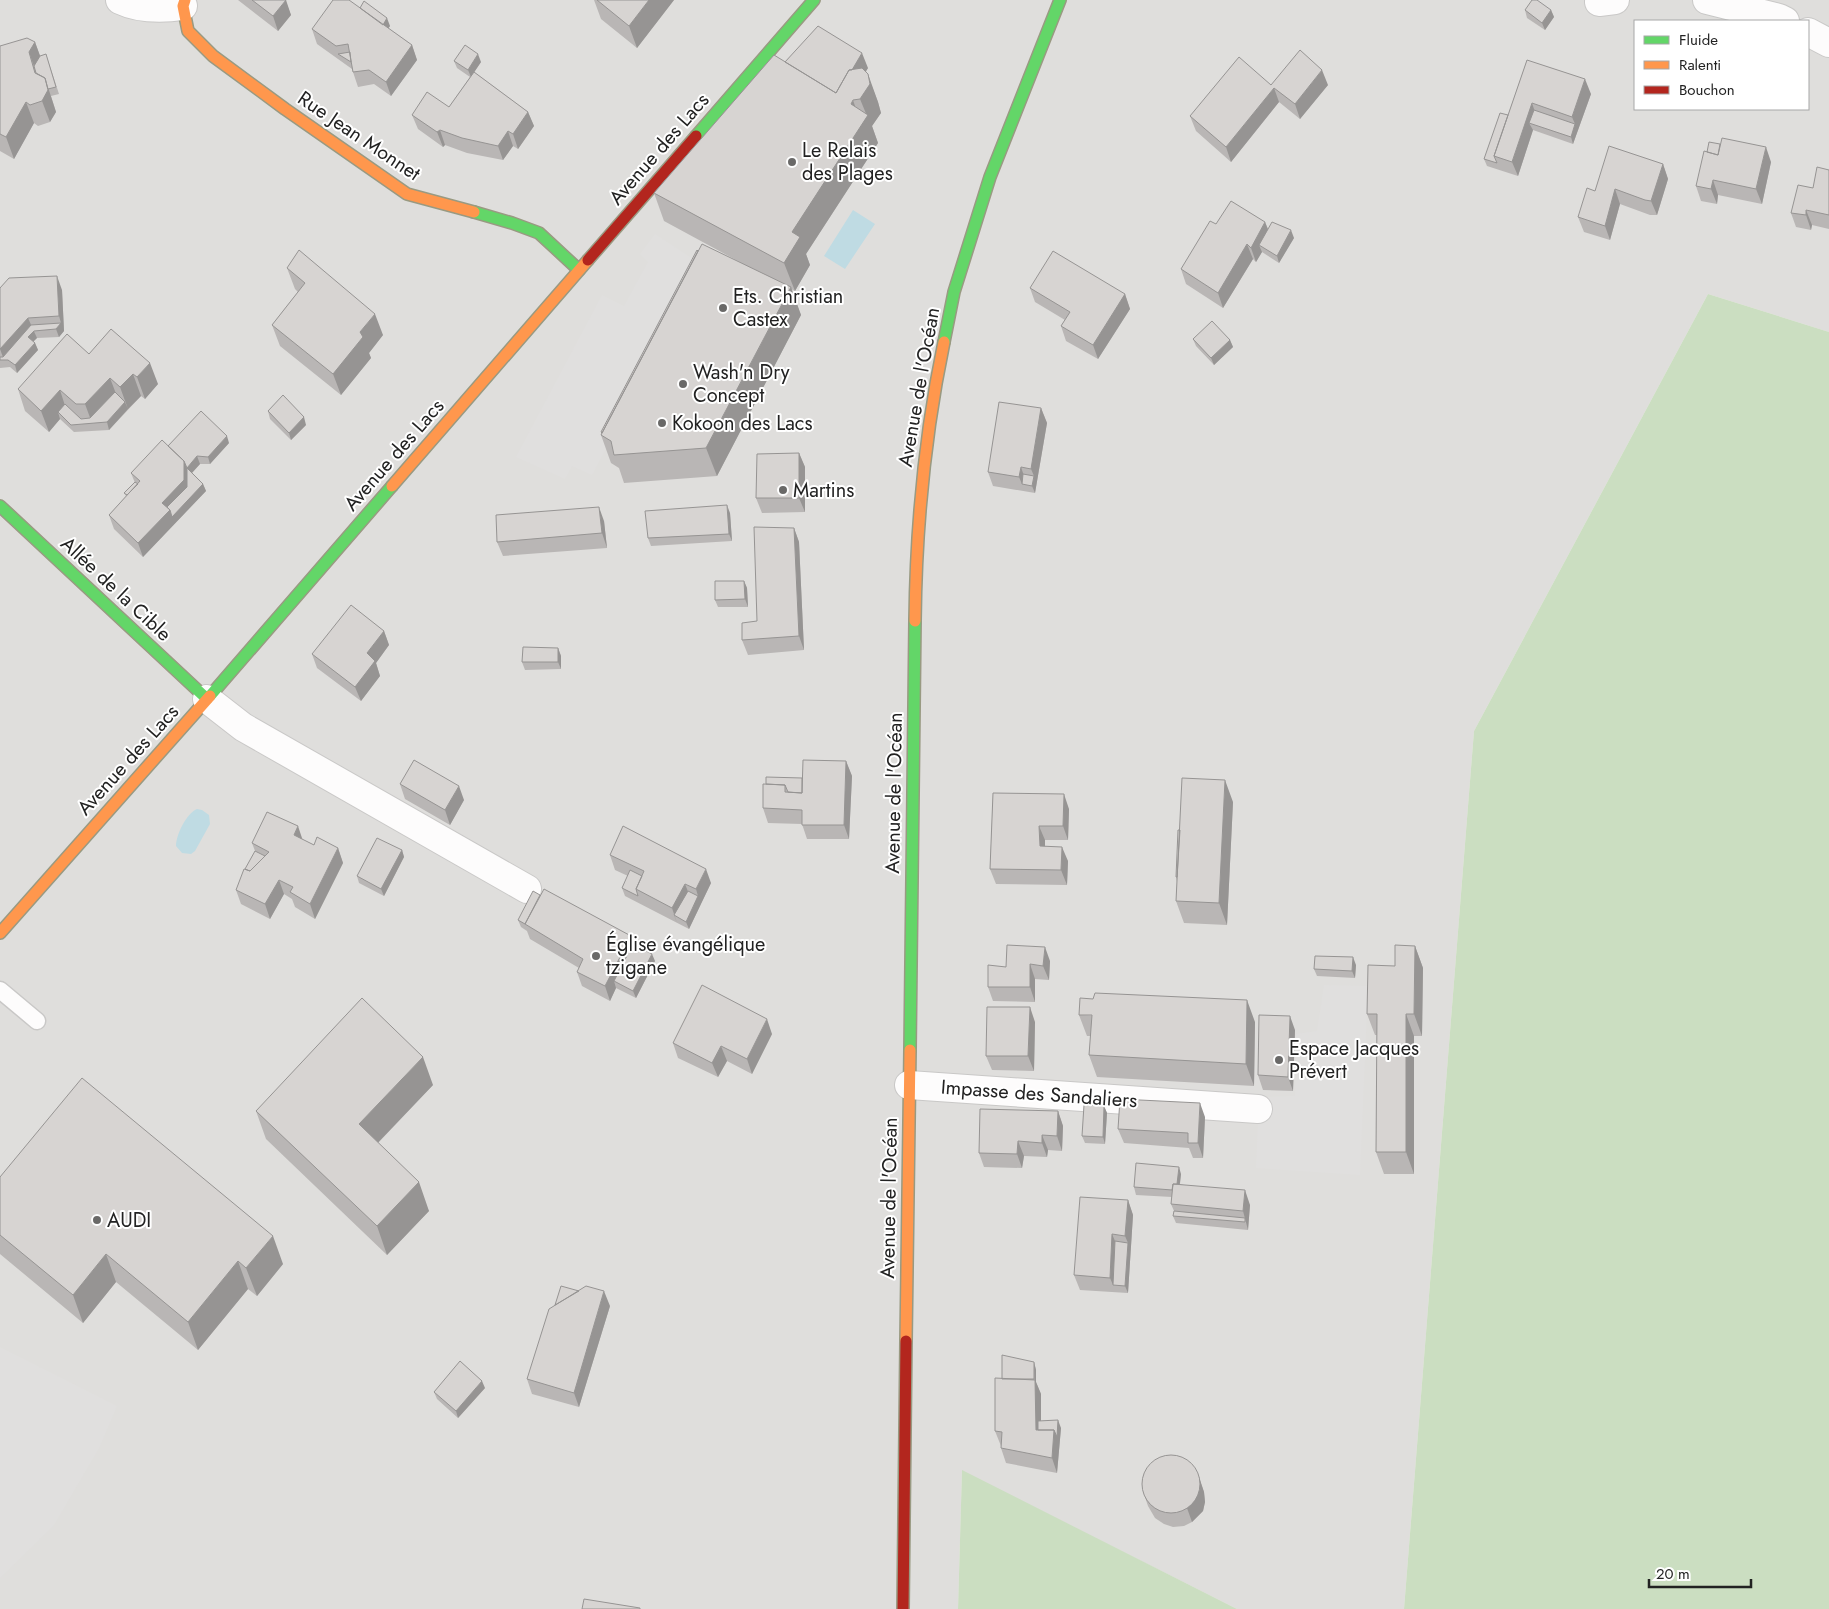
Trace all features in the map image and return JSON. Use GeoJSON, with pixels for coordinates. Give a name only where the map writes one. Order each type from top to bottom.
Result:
{"type":"FeatureCollection","features":[{"type":"Feature","properties":{"kind":"main road","name":"Avenue des Lacs"},"geometry":{"type":"LineString","coordinates":[[0,933],[208,699],[814,0]]}},
{"type":"Feature","properties":{"kind":"main road","name":"Avenue de l'Océan"},"geometry":{"type":"LineString","coordinates":[[903,1609],[915,598],[920,493],[934,395],[954,292],[990,177],[1060,0]]}},
{"type":"Feature","properties":{"kind":"main road","name":"Rue Jean Monnet"},"geometry":{"type":"LineString","coordinates":[[184,3],[188,32],[212,56],[407,194],[512,223],[539,233],[579,270]]}},
{"type":"Feature","properties":{"kind":"main road","name":"Allée de la Cible"},"geometry":{"type":"LineString","coordinates":[[2,513],[208,699]]}},
{"type":"Feature","properties":{"kind":"street"},"geometry":{"type":"LineString","coordinates":[[120,0],[131,5],[168,8],[184,3]]}},
{"type":"Feature","properties":{"kind":"street"},"geometry":{"type":"LineString","coordinates":[[1707,0],[1783,20]]}},
{"type":"Feature","properties":{"kind":"street"},"geometry":{"type":"LineString","coordinates":[[1809,33],[1829,43]]}},
{"type":"Feature","properties":{"kind":"street"},"geometry":{"type":"LineString","coordinates":[[208,699],[243,727],[527,890]]}},
{"type":"Feature","properties":{"kind":"street","name":"Impasse des Sandaliers"},"geometry":{"type":"LineString","coordinates":[[909,1085],[1258,1109]]}},
{"type":"Feature","properties":{"kind":"lane"},"geometry":{"type":"LineString","coordinates":[[0,990],[37,1021]]}},
{"type":"Feature","properties":{"kind":"shaded area"},"geometry":{"type":"Polygon","coordinates":[[[0,0],[1829,0],[1829,332],[1708,294],[1474,731],[1404,1609],[1237,1609],[962,1471],[958,1609],[0,1609],[0,0]]]}},
{"type":"Feature","properties":{"kind":"shaded area"},"geometry":{"type":"Polygon","coordinates":[[[655,234],[702,265],[592,475],[572,466],[565,479],[516,457],[602,295],[624,306],[648,262],[640,254],[655,234]]]}},
{"type":"Feature","properties":{"kind":"shaded area"},"geometry":{"type":"Polygon","coordinates":[[[1324,985],[1368,986],[1360,1175],[1256,1168],[1259,1097],[1295,1096],[1296,1034],[1317,1031],[1324,985]]]}},
{"type":"Feature","properties":{"kind":"shaded area"},"geometry":{"type":"Polygon","coordinates":[[[0,1347],[117,1406],[99,1448],[54,1525],[0,1578],[0,1347]]]}},
{"type":"Feature","properties":{"kind":"green space"},"geometry":{"type":"Polygon","coordinates":[[[1708,294],[1829,332],[1829,1609],[1404,1609],[1474,731],[1708,294]]]}},
{"type":"Feature","properties":{"kind":"green space"},"geometry":{"type":"Polygon","coordinates":[[[962,1470],[1237,1609],[958,1609],[962,1470]]]}},
{"type":"Feature","properties":{"kind":"water"},"geometry":{"type":"Polygon","coordinates":[[[853,210],[875,224],[845,269],[824,256],[853,210]]]}},
{"type":"Feature","properties":{"kind":"water"},"geometry":{"type":"Polygon","coordinates":[[[197,809],[209,815],[210,824],[195,851],[191,854],[182,853],[176,846],[178,836],[182,825],[189,815],[197,809]]]}},
{"type":"Feature","properties":{"kind":"building"},"geometry":{"type":"Polygon","coordinates":[[[252,0],[286,0],[273,16],[252,0]]]}},
{"type":"Feature","properties":{"kind":"building"},"geometry":{"type":"Polygon","coordinates":[[[333,0],[349,0],[412,45],[386,82],[369,70],[353,72],[348,44],[336,46],[312,29],[333,0]]]}},
{"type":"Feature","properties":{"kind":"building"},"geometry":{"type":"Polygon","coordinates":[[[597,0],[649,0],[629,26],[597,0]]]}},
{"type":"Feature","properties":{"kind":"building"},"geometry":{"type":"Polygon","coordinates":[[[1532,0],[1537,0],[1551,10],[1542,23],[1525,10],[1532,0]]]}},
{"type":"Feature","properties":{"kind":"building"},"geometry":{"type":"Polygon","coordinates":[[[364,1],[387,18],[383,25],[360,8],[364,1]]]}},
{"type":"Feature","properties":{"kind":"building"},"geometry":{"type":"Polygon","coordinates":[[[818,26],[862,53],[852,70],[849,70],[836,93],[785,62],[818,26]]]}},
{"type":"Feature","properties":{"kind":"building"},"geometry":{"type":"Polygon","coordinates":[[[27,38],[35,42],[29,52],[35,73],[45,78],[48,90],[42,101],[30,105],[26,102],[6,137],[0,134],[0,46],[27,38]]]}},
{"type":"Feature","properties":{"kind":"building"},"geometry":{"type":"Polygon","coordinates":[[[465,45],[478,54],[468,70],[454,61],[465,45]]]}},
{"type":"Feature","properties":{"kind":"building"},"geometry":{"type":"Polygon","coordinates":[[[1300,50],[1322,70],[1295,104],[1274,88],[1226,147],[1190,116],[1239,57],[1271,85],[1300,50]]]}},
{"type":"Feature","properties":{"kind":"building"},"geometry":{"type":"Polygon","coordinates":[[[350,52],[351,62],[338,54],[350,52]]]}},
{"type":"Feature","properties":{"kind":"building"},"geometry":{"type":"Polygon","coordinates":[[[46,54],[56,87],[48,89],[45,78],[36,73],[34,66],[40,56],[46,54]]]}},
{"type":"Feature","properties":{"kind":"building"},"geometry":{"type":"Polygon","coordinates":[[[774,55],[836,93],[849,70],[862,68],[868,74],[870,84],[860,99],[853,100],[851,104],[868,115],[792,232],[800,237],[784,263],[654,193],[774,55]]]}},
{"type":"Feature","properties":{"kind":"building"},"geometry":{"type":"Polygon","coordinates":[[[1527,60],[1585,79],[1572,117],[1532,103],[1512,162],[1494,156],[1527,60]]]}},
{"type":"Feature","properties":{"kind":"building"},"geometry":{"type":"Polygon","coordinates":[[[474,72],[528,112],[513,134],[508,131],[498,146],[462,138],[440,130],[437,132],[412,115],[427,92],[449,107],[474,72]]]}},
{"type":"Feature","properties":{"kind":"building"},"geometry":{"type":"Polygon","coordinates":[[[1534,110],[1575,124],[1571,137],[1529,123],[1534,110]]]}},
{"type":"Feature","properties":{"kind":"building"},"geometry":{"type":"Polygon","coordinates":[[[1500,113],[1508,115],[1494,156],[1497,163],[1484,159],[1500,113]]]}},
{"type":"Feature","properties":{"kind":"building"},"geometry":{"type":"Polygon","coordinates":[[[1722,138],[1766,147],[1756,189],[1713,180],[1711,189],[1696,186],[1704,151],[1718,155],[1722,138]]]}},
{"type":"Feature","properties":{"kind":"building"},"geometry":{"type":"Polygon","coordinates":[[[1709,142],[1720,144],[1718,155],[1707,152],[1709,142]]]}},
{"type":"Feature","properties":{"kind":"building"},"geometry":{"type":"Polygon","coordinates":[[[1609,146],[1663,164],[1651,201],[1615,189],[1605,226],[1578,217],[1587,188],[1595,191],[1609,146]]]}},
{"type":"Feature","properties":{"kind":"building"},"geometry":{"type":"Polygon","coordinates":[[[1817,167],[1829,170],[1829,215],[1806,210],[1806,215],[1791,213],[1798,185],[1813,188],[1817,167]]]}},
{"type":"Feature","properties":{"kind":"building"},"geometry":{"type":"Polygon","coordinates":[[[1231,201],[1265,222],[1251,248],[1247,244],[1218,293],[1181,269],[1210,221],[1216,224],[1231,201]]]}},
{"type":"Feature","properties":{"kind":"building"},"geometry":{"type":"Polygon","coordinates":[[[1272,222],[1291,230],[1277,256],[1259,245],[1272,222]]]}},
{"type":"Feature","properties":{"kind":"building"},"geometry":{"type":"Polygon","coordinates":[[[702,244],[791,287],[706,448],[614,455],[611,441],[601,435],[702,244]]]}},
{"type":"Feature","properties":{"kind":"building"},"geometry":{"type":"Polygon","coordinates":[[[299,250],[375,314],[360,332],[363,337],[333,374],[272,325],[305,283],[287,268],[299,250]]]}},
{"type":"Feature","properties":{"kind":"building"},"geometry":{"type":"Polygon","coordinates":[[[698,251],[602,433],[601,432],[698,251]]]}},
{"type":"Feature","properties":{"kind":"building"},"geometry":{"type":"Polygon","coordinates":[[[1053,251],[1125,294],[1093,345],[1061,326],[1070,312],[1030,288],[1053,251]]]}},
{"type":"Feature","properties":{"kind":"building"},"geometry":{"type":"Polygon","coordinates":[[[57,276],[59,316],[28,318],[0,349],[0,288],[9,278],[57,276]]]}},
{"type":"Feature","properties":{"kind":"building"},"geometry":{"type":"Polygon","coordinates":[[[1212,321],[1230,340],[1211,358],[1193,339],[1212,321]]]}},
{"type":"Feature","properties":{"kind":"building"},"geometry":{"type":"Polygon","coordinates":[[[61,323],[56,329],[34,331],[28,337],[35,343],[15,365],[8,360],[0,360],[0,357],[3,357],[31,325],[61,323]]]}},
{"type":"Feature","properties":{"kind":"building"},"geometry":{"type":"Polygon","coordinates":[[[111,329],[150,363],[137,377],[133,374],[120,387],[110,378],[85,404],[76,404],[60,390],[41,411],[18,389],[67,334],[89,354],[111,329]]]}},
{"type":"Feature","properties":{"kind":"building"},"geometry":{"type":"Polygon","coordinates":[[[115,392],[125,402],[107,422],[71,425],[58,412],[65,404],[81,419],[90,418],[115,392]]]}},
{"type":"Feature","properties":{"kind":"building"},"geometry":{"type":"Polygon","coordinates":[[[283,395],[304,417],[289,433],[268,411],[283,395]]]}},
{"type":"Feature","properties":{"kind":"building"},"geometry":{"type":"Polygon","coordinates":[[[999,402],[1041,408],[1031,469],[1021,467],[1019,477],[988,472],[999,402]]]}},
{"type":"Feature","properties":{"kind":"building"},"geometry":{"type":"Polygon","coordinates":[[[201,411],[227,436],[208,457],[197,456],[187,468],[184,461],[168,446],[201,411]]]}},
{"type":"Feature","properties":{"kind":"building"},"geometry":{"type":"Polygon","coordinates":[[[162,440],[184,461],[184,480],[162,503],[170,510],[138,543],[109,515],[140,481],[131,473],[162,440]]]}},
{"type":"Feature","properties":{"kind":"building"},"geometry":{"type":"Polygon","coordinates":[[[799,453],[799,498],[756,498],[757,454],[799,453]]]}},
{"type":"Feature","properties":{"kind":"building"},"geometry":{"type":"Polygon","coordinates":[[[187,468],[203,484],[172,517],[167,507],[187,487],[187,468]]]}},
{"type":"Feature","properties":{"kind":"building"},"geometry":{"type":"Polygon","coordinates":[[[1023,474],[1034,476],[1032,486],[1022,484],[1023,474]]]}},
{"type":"Feature","properties":{"kind":"building"},"geometry":{"type":"Polygon","coordinates":[[[135,482],[138,484],[127,495],[124,493],[135,482]]]}},
{"type":"Feature","properties":{"kind":"building"},"geometry":{"type":"Polygon","coordinates":[[[727,505],[729,534],[648,538],[645,511],[727,505]]]}},
{"type":"Feature","properties":{"kind":"building"},"geometry":{"type":"Polygon","coordinates":[[[599,507],[602,533],[497,542],[496,515],[599,507]]]}},
{"type":"Feature","properties":{"kind":"building"},"geometry":{"type":"Polygon","coordinates":[[[754,527],[794,528],[799,636],[742,640],[742,623],[757,621],[754,527]]]}},
{"type":"Feature","properties":{"kind":"building"},"geometry":{"type":"Polygon","coordinates":[[[715,581],[744,581],[745,599],[715,600],[715,581]]]}},
{"type":"Feature","properties":{"kind":"building"},"geometry":{"type":"Polygon","coordinates":[[[351,605],[384,631],[367,653],[375,661],[355,687],[312,654],[351,605]]]}},
{"type":"Feature","properties":{"kind":"building"},"geometry":{"type":"Polygon","coordinates":[[[523,647],[558,648],[558,662],[522,662],[523,647]]]}},
{"type":"Feature","properties":{"kind":"building"},"geometry":{"type":"Polygon","coordinates":[[[414,760],[459,786],[445,810],[400,784],[414,760]]]}},
{"type":"Feature","properties":{"kind":"building"},"geometry":{"type":"Polygon","coordinates":[[[803,760],[846,761],[844,825],[802,825],[802,810],[763,808],[763,784],[785,785],[785,792],[802,793],[803,760]]]}},
{"type":"Feature","properties":{"kind":"building"},"geometry":{"type":"Polygon","coordinates":[[[766,777],[802,778],[802,793],[788,792],[785,785],[766,784],[766,777]]]}},
{"type":"Feature","properties":{"kind":"building"},"geometry":{"type":"Polygon","coordinates":[[[1182,778],[1225,780],[1219,903],[1176,901],[1182,778]]]}},
{"type":"Feature","properties":{"kind":"building"},"geometry":{"type":"Polygon","coordinates":[[[993,793],[1064,794],[1063,826],[1039,826],[1040,846],[1062,847],[1061,870],[990,869],[993,793]]]}},
{"type":"Feature","properties":{"kind":"building"},"geometry":{"type":"Polygon","coordinates":[[[267,812],[298,826],[294,835],[314,845],[317,837],[338,848],[310,904],[290,892],[293,887],[279,880],[265,904],[236,890],[244,869],[250,871],[269,852],[252,843],[267,812]]]}},
{"type":"Feature","properties":{"kind":"building"},"geometry":{"type":"Polygon","coordinates":[[[623,826],[706,869],[696,889],[685,884],[672,908],[636,889],[644,871],[610,855],[623,826]]]}},
{"type":"Feature","properties":{"kind":"building"},"geometry":{"type":"Polygon","coordinates":[[[1178,830],[1180,830],[1176,877],[1178,830]]]}},
{"type":"Feature","properties":{"kind":"building"},"geometry":{"type":"Polygon","coordinates":[[[377,838],[402,850],[381,889],[357,876],[377,838]]]}},
{"type":"Feature","properties":{"kind":"building"},"geometry":{"type":"Polygon","coordinates":[[[255,851],[265,856],[250,871],[245,869],[255,851]]]}},
{"type":"Feature","properties":{"kind":"building"},"geometry":{"type":"Polygon","coordinates":[[[630,870],[642,876],[636,889],[638,896],[622,888],[630,870]]]}},
{"type":"Feature","properties":{"kind":"building","name":"Église évangélique tzigane"},"geometry":{"type":"Polygon","coordinates":[[[544,889],[631,936],[605,986],[577,972],[583,959],[525,924],[544,889]]]}},
{"type":"Feature","properties":{"kind":"building"},"geometry":{"type":"Polygon","coordinates":[[[533,891],[540,895],[525,924],[518,920],[533,891]]]}},
{"type":"Feature","properties":{"kind":"building"},"geometry":{"type":"Polygon","coordinates":[[[688,891],[698,896],[686,922],[674,915],[688,891]]]}},
{"type":"Feature","properties":{"kind":"building"},"geometry":{"type":"Polygon","coordinates":[[[633,944],[652,954],[633,991],[614,981],[633,944]]]}},
{"type":"Feature","properties":{"kind":"building"},"geometry":{"type":"Polygon","coordinates":[[[1007,945],[1045,947],[1043,966],[1030,964],[1030,987],[988,987],[988,965],[1006,967],[1007,945]]]}},
{"type":"Feature","properties":{"kind":"building"},"geometry":{"type":"Polygon","coordinates":[[[1395,945],[1415,946],[1414,1014],[1406,1014],[1406,1152],[1376,1152],[1377,1014],[1367,1014],[1368,965],[1395,966],[1395,945]]]}},
{"type":"Feature","properties":{"kind":"building"},"geometry":{"type":"Polygon","coordinates":[[[1315,956],[1353,957],[1352,971],[1314,969],[1315,956]]]}},
{"type":"Feature","properties":{"kind":"building"},"geometry":{"type":"Polygon","coordinates":[[[702,985],[767,1019],[747,1059],[721,1046],[712,1063],[673,1043],[702,985]]]}},
{"type":"Feature","properties":{"kind":"building"},"geometry":{"type":"Polygon","coordinates":[[[1095,993],[1247,1000],[1246,1064],[1089,1055],[1092,1015],[1079,1015],[1080,998],[1093,999],[1095,993]]]}},
{"type":"Feature","properties":{"kind":"building"},"geometry":{"type":"Polygon","coordinates":[[[362,998],[423,1057],[359,1124],[419,1182],[377,1226],[256,1111],[362,998]]]}},
{"type":"Feature","properties":{"kind":"building"},"geometry":{"type":"Polygon","coordinates":[[[987,1007],[1030,1007],[1028,1056],[986,1056],[987,1007]]]}},
{"type":"Feature","properties":{"kind":"building"},"geometry":{"type":"Polygon","coordinates":[[[1259,1015],[1290,1016],[1288,1077],[1258,1075],[1259,1015]]]}},
{"type":"Feature","properties":{"kind":"building"},"geometry":{"type":"Polygon","coordinates":[[[82,1078],[273,1236],[246,1268],[238,1261],[188,1322],[106,1254],[73,1295],[0,1235],[0,1177],[82,1078]]]}},
{"type":"Feature","properties":{"kind":"building"},"geometry":{"type":"Polygon","coordinates":[[[1120,1099],[1200,1103],[1198,1143],[1188,1143],[1188,1133],[1118,1129],[1120,1099]]]}},
{"type":"Feature","properties":{"kind":"building"},"geometry":{"type":"Polygon","coordinates":[[[1084,1105],[1104,1106],[1103,1137],[1082,1136],[1084,1105]]]}},
{"type":"Feature","properties":{"kind":"building"},"geometry":{"type":"Polygon","coordinates":[[[980,1109],[1058,1111],[1057,1136],[1042,1135],[1042,1143],[1018,1141],[1017,1154],[979,1153],[980,1109]]]}},
{"type":"Feature","properties":{"kind":"building"},"geometry":{"type":"Polygon","coordinates":[[[1136,1163],[1179,1167],[1177,1184],[1173,1184],[1172,1190],[1134,1187],[1136,1163]]]}},
{"type":"Feature","properties":{"kind":"building"},"geometry":{"type":"Polygon","coordinates":[[[1173,1184],[1245,1190],[1243,1211],[1171,1204],[1173,1184]]]}},
{"type":"Feature","properties":{"kind":"building"},"geometry":{"type":"Polygon","coordinates":[[[1080,1197],[1128,1200],[1125,1236],[1112,1234],[1110,1278],[1074,1275],[1080,1197]]]}},
{"type":"Feature","properties":{"kind":"building"},"geometry":{"type":"Polygon","coordinates":[[[1174,1211],[1245,1218],[1245,1222],[1173,1216],[1174,1211]]]}},
{"type":"Feature","properties":{"kind":"building"},"geometry":{"type":"Polygon","coordinates":[[[1115,1241],[1128,1243],[1125,1286],[1113,1285],[1115,1241]]]}},
{"type":"Feature","properties":{"kind":"building"},"geometry":{"type":"Polygon","coordinates":[[[561,1286],[579,1291],[555,1305],[561,1286]]]}},
{"type":"Feature","properties":{"kind":"building"},"geometry":{"type":"Polygon","coordinates":[[[586,1286],[604,1291],[574,1393],[527,1379],[549,1309],[586,1286]]]}},
{"type":"Feature","properties":{"kind":"building"},"geometry":{"type":"Polygon","coordinates":[[[1002,1355],[1034,1362],[1034,1379],[1002,1379],[1002,1355]]]}},
{"type":"Feature","properties":{"kind":"building"},"geometry":{"type":"Polygon","coordinates":[[[460,1361],[482,1381],[456,1411],[434,1392],[460,1361]]]}},
{"type":"Feature","properties":{"kind":"building"},"geometry":{"type":"Polygon","coordinates":[[[995,1378],[1035,1380],[1036,1430],[1054,1430],[1052,1458],[1001,1448],[1002,1432],[995,1431],[995,1378]]]}},
{"type":"Feature","properties":{"kind":"building"},"geometry":{"type":"Polygon","coordinates":[[[1058,1420],[1057,1437],[1054,1430],[1038,1430],[1038,1421],[1058,1420]]]}},
{"type":"Feature","properties":{"kind":"building"},"geometry":{"type":"Polygon","coordinates":[[[1171,1455],[1187,1460],[1195,1468],[1200,1484],[1195,1500],[1187,1508],[1171,1513],[1155,1508],[1147,1500],[1142,1484],[1147,1468],[1155,1460],[1171,1455]]]}},
{"type":"Feature","properties":{"kind":"building"},"geometry":{"type":"Polygon","coordinates":[[[584,1599],[640,1608],[640,1609],[582,1609],[584,1599]]]}},
{"type":"Feature","properties":{"kind":"traffic: fast"},"geometry":{"type":"LineString","coordinates":[[696,136],[814,0]]}},
{"type":"Feature","properties":{"kind":"traffic: fast"},"geometry":{"type":"LineString","coordinates":[[944,342],[954,292],[990,177],[1060,0]]}},
{"type":"Feature","properties":{"kind":"traffic: fast"},"geometry":{"type":"LineString","coordinates":[[474,212],[539,233],[579,270]]}},
{"type":"Feature","properties":{"kind":"traffic: fast"},"geometry":{"type":"LineString","coordinates":[[210,696],[392,486]]}},
{"type":"Feature","properties":{"kind":"traffic: fast"},"geometry":{"type":"LineString","coordinates":[[0,506],[207,699]]}},
{"type":"Feature","properties":{"kind":"traffic: fast"},"geometry":{"type":"LineString","coordinates":[[910,1050],[915,621]]}},
{"type":"Feature","properties":{"kind":"traffic: slow"},"geometry":{"type":"LineString","coordinates":[[185,0],[183,6],[188,31],[213,56],[285,109],[407,194],[474,212]]}},
{"type":"Feature","properties":{"kind":"traffic: slow"},"geometry":{"type":"LineString","coordinates":[[392,486],[588,260]]}},
{"type":"Feature","properties":{"kind":"traffic: slow"},"geometry":{"type":"LineString","coordinates":[[915,621],[917,551],[923,480],[937,376],[944,342]]}},
{"type":"Feature","properties":{"kind":"traffic: slow"},"geometry":{"type":"LineString","coordinates":[[0,933],[210,696]]}},
{"type":"Feature","properties":{"kind":"traffic: slow"},"geometry":{"type":"LineString","coordinates":[[906,1341],[910,1050]]}},
{"type":"Feature","properties":{"kind":"traffic: jam"},"geometry":{"type":"LineString","coordinates":[[588,260],[696,136]]}},
{"type":"Feature","properties":{"kind":"traffic: jam"},"geometry":{"type":"LineString","coordinates":[[903,1609],[906,1341]]}},
{"type":"Feature","properties":{"kind":"place","name":"Le Relais des Plages"},"geometry":{"type":"Point","coordinates":[792,162]}},
{"type":"Feature","properties":{"kind":"place","name":"Ets. Christian Castex"},"geometry":{"type":"Point","coordinates":[723,308]}},
{"type":"Feature","properties":{"kind":"place","name":"Wash'n Dry Concept"},"geometry":{"type":"Point","coordinates":[683,384]}},
{"type":"Feature","properties":{"kind":"place","name":"Kokoon des Lacs"},"geometry":{"type":"Point","coordinates":[662,423]}},
{"type":"Feature","properties":{"kind":"place","name":"Martins"},"geometry":{"type":"Point","coordinates":[783,490]}},
{"type":"Feature","properties":{"kind":"place","name":"Église évangélique tzigane"},"geometry":{"type":"Point","coordinates":[596,956]}},
{"type":"Feature","properties":{"kind":"place","name":"Espace Jacques Prévert"},"geometry":{"type":"Point","coordinates":[1279,1060]}},
{"type":"Feature","properties":{"kind":"place","name":"AUDI"},"geometry":{"type":"Point","coordinates":[97,1220]}}]}
